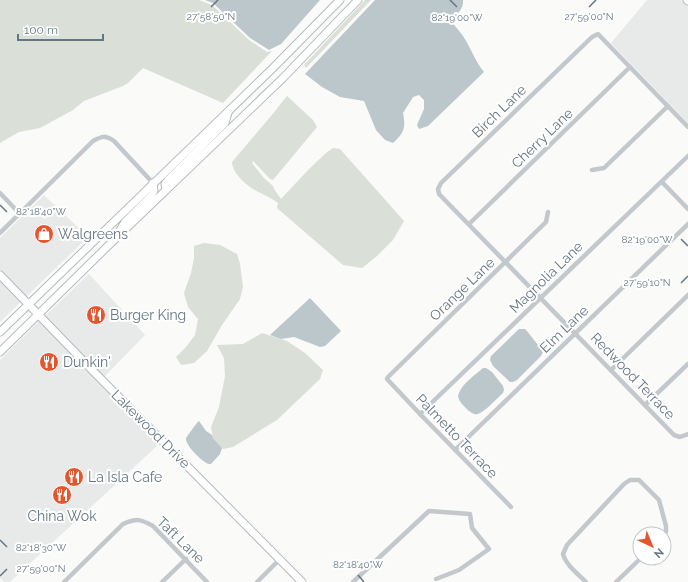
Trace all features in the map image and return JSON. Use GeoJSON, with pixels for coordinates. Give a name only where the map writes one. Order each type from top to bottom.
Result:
{"type":"FeatureCollection","features":[{"type":"Feature","properties":{"kind":"main road"},"geometry":{"type":"LineString","coordinates":[[0,332],[340,0]]}},
{"type":"Feature","properties":{"kind":"main road"},"geometry":{"type":"LineString","coordinates":[[0,352],[282,78],[358,0]]}},
{"type":"Feature","properties":{"kind":"main road"},"geometry":{"type":"LineString","coordinates":[[166,190],[165,184],[168,180],[225,123],[228,110]]}},
{"type":"Feature","properties":{"kind":"main road"},"geometry":{"type":"LineString","coordinates":[[113,241],[125,222],[154,191],[153,183]]}},
{"type":"Feature","properties":{"kind":"main road","name":"Lakewood Drive"},"geometry":{"type":"LineString","coordinates":[[0,275],[302,582]]}},
{"type":"Feature","properties":{"kind":"street","name":"Birch Lane"},"geometry":{"type":"LineString","coordinates":[[454,209],[439,194],[438,189],[441,183],[592,37],[598,34],[630,67]]}},
{"type":"Feature","properties":{"kind":"street"},"geometry":{"type":"LineString","coordinates":[[630,67],[688,127]]}},
{"type":"Feature","properties":{"kind":"street","name":"Cherry Lane"},"geometry":{"type":"LineString","coordinates":[[469,224],[630,67]]}},
{"type":"Feature","properties":{"kind":"street"},"geometry":{"type":"LineString","coordinates":[[592,170],[604,168],[668,106]]}},
{"type":"Feature","properties":{"kind":"street"},"geometry":{"type":"LineString","coordinates":[[0,233],[93,141],[104,136],[114,141],[153,183]]}},
{"type":"Feature","properties":{"kind":"street","name":"Magnolia Lane"},"geometry":{"type":"LineString","coordinates":[[420,414],[688,156]]}},
{"type":"Feature","properties":{"kind":"street"},"geometry":{"type":"LineString","coordinates":[[662,182],[688,209]]}},
{"type":"Feature","properties":{"kind":"street"},"geometry":{"type":"LineString","coordinates":[[0,193],[20,214]]}},
{"type":"Feature","properties":{"kind":"street","name":"Redwood Terrace"},"geometry":{"type":"LineString","coordinates":[[454,209],[674,435],[680,437],[688,434]]}},
{"type":"Feature","properties":{"kind":"street","name":"Orange Lane"},"geometry":{"type":"LineString","coordinates":[[387,379],[546,222],[548,212]]}},
{"type":"Feature","properties":{"kind":"street","name":"Elm Lane"},"geometry":{"type":"LineString","coordinates":[[455,450],[688,224]]}},
{"type":"Feature","properties":{"kind":"street"},"geometry":{"type":"LineString","coordinates":[[611,370],[688,295]]}},
{"type":"Feature","properties":{"kind":"street"},"geometry":{"type":"LineString","coordinates":[[646,405],[688,364]]}},
{"type":"Feature","properties":{"kind":"street","name":"Palmetto Terrace"},"geometry":{"type":"LineString","coordinates":[[387,379],[512,507]]}},
{"type":"Feature","properties":{"kind":"street"},"geometry":{"type":"LineString","coordinates":[[586,582],[564,558],[563,554],[567,545],[624,484],[630,480],[639,480],[659,500],[666,526]]}},
{"type":"Feature","properties":{"kind":"street"},"geometry":{"type":"LineString","coordinates":[[353,582],[429,511],[470,514],[472,528],[489,550],[459,570],[436,578]]}},
{"type":"Feature","properties":{"kind":"street","name":"Taft Lane"},"geometry":{"type":"LineString","coordinates":[[64,582],[123,524],[135,519],[145,521],[153,526],[208,582]]}},
{"type":"Feature","properties":{"kind":"street"},"geometry":{"type":"LineString","coordinates":[[162,582],[186,559]]}},
{"type":"Feature","properties":{"kind":"street"},"geometry":{"type":"LineString","coordinates":[[257,582],[280,559]]}},
{"type":"Feature","properties":{"kind":"street"},"geometry":{"type":"LineString","coordinates":[[616,582],[633,566]]}},
{"type":"Feature","properties":{"kind":"shaded area"},"geometry":{"type":"Polygon","coordinates":[[[0,0],[199,0],[212,5],[249,40],[267,52],[272,51],[223,103],[143,68],[123,86],[84,101],[73,110],[40,128],[19,132],[0,143],[0,0]]]}},
{"type":"Feature","properties":{"kind":"shaded area"},"geometry":{"type":"Polygon","coordinates":[[[205,0],[320,0],[281,44],[269,50],[250,38],[213,3],[205,0]]]}},
{"type":"Feature","properties":{"kind":"shaded area"},"geometry":{"type":"Polygon","coordinates":[[[365,0],[371,0],[306,68],[304,65],[365,0]]]}},
{"type":"Feature","properties":{"kind":"shaded area"},"geometry":{"type":"Polygon","coordinates":[[[375,0],[463,0],[461,8],[452,21],[463,36],[484,72],[428,126],[419,129],[417,125],[424,109],[424,100],[419,95],[413,97],[403,113],[404,126],[402,133],[393,143],[385,140],[376,130],[364,101],[340,97],[322,87],[305,74],[375,0]]]}},
{"type":"Feature","properties":{"kind":"shaded area"},"geometry":{"type":"Polygon","coordinates":[[[647,0],[683,0],[688,4],[688,123],[611,43],[647,0]]]}},
{"type":"Feature","properties":{"kind":"shaded area"},"geometry":{"type":"Polygon","coordinates":[[[287,96],[313,120],[317,127],[273,180],[270,179],[253,161],[252,163],[264,178],[273,186],[281,199],[326,153],[333,148],[340,149],[404,221],[393,240],[362,268],[343,265],[277,208],[278,203],[250,187],[234,170],[232,162],[287,96]]]}},
{"type":"Feature","properties":{"kind":"shaded area"},"geometry":{"type":"Polygon","coordinates":[[[44,195],[88,237],[26,297],[0,270],[0,238],[44,195]]]}},
{"type":"Feature","properties":{"kind":"shaded area"},"geometry":{"type":"Polygon","coordinates":[[[204,243],[220,245],[237,254],[243,287],[240,299],[222,325],[207,351],[194,363],[181,365],[176,357],[195,335],[198,319],[188,307],[184,293],[191,273],[194,258],[194,246],[204,243]]]}},
{"type":"Feature","properties":{"kind":"shaded area"},"geometry":{"type":"Polygon","coordinates":[[[89,274],[145,335],[104,377],[45,316],[89,274]]]}},
{"type":"Feature","properties":{"kind":"shaded area"},"geometry":{"type":"Polygon","coordinates":[[[0,279],[22,301],[0,322],[0,279]]]}},
{"type":"Feature","properties":{"kind":"shaded area"},"geometry":{"type":"Polygon","coordinates":[[[310,298],[341,331],[325,346],[320,347],[294,337],[281,339],[270,335],[310,298]]]}},
{"type":"Feature","properties":{"kind":"shaded area"},"geometry":{"type":"Polygon","coordinates":[[[40,320],[159,444],[10,582],[4,582],[0,578],[0,360],[40,320]]]}},
{"type":"Feature","properties":{"kind":"shaded area"},"geometry":{"type":"Polygon","coordinates":[[[519,329],[525,329],[543,352],[541,356],[517,380],[510,382],[493,366],[490,360],[491,356],[519,329]]]}},
{"type":"Feature","properties":{"kind":"shaded area"},"geometry":{"type":"Polygon","coordinates":[[[262,333],[287,341],[305,353],[323,370],[320,379],[277,420],[233,447],[223,449],[213,438],[211,427],[219,407],[225,376],[224,358],[217,345],[243,344],[262,333]]]}},
{"type":"Feature","properties":{"kind":"shaded area"},"geometry":{"type":"Polygon","coordinates":[[[483,368],[486,368],[492,372],[503,386],[504,390],[503,393],[485,410],[481,413],[474,414],[462,404],[458,394],[466,383],[483,368]]]}},
{"type":"Feature","properties":{"kind":"shaded area"},"geometry":{"type":"Polygon","coordinates":[[[199,421],[222,448],[220,454],[211,464],[206,463],[197,455],[186,441],[186,438],[199,421]]]}},
{"type":"Feature","properties":{"kind":"place","name":"Walgreens"},"geometry":{"type":"Point","coordinates":[44,234]}},
{"type":"Feature","properties":{"kind":"place","name":"Burger King"},"geometry":{"type":"Point","coordinates":[96,315]}},
{"type":"Feature","properties":{"kind":"place","name":"Dunkin'"},"geometry":{"type":"Point","coordinates":[49,362]}},
{"type":"Feature","properties":{"kind":"place","name":"La Isla Cafe"},"geometry":{"type":"Point","coordinates":[74,477]}},
{"type":"Feature","properties":{"kind":"place","name":"China Wok"},"geometry":{"type":"Point","coordinates":[62,495]}}]}
